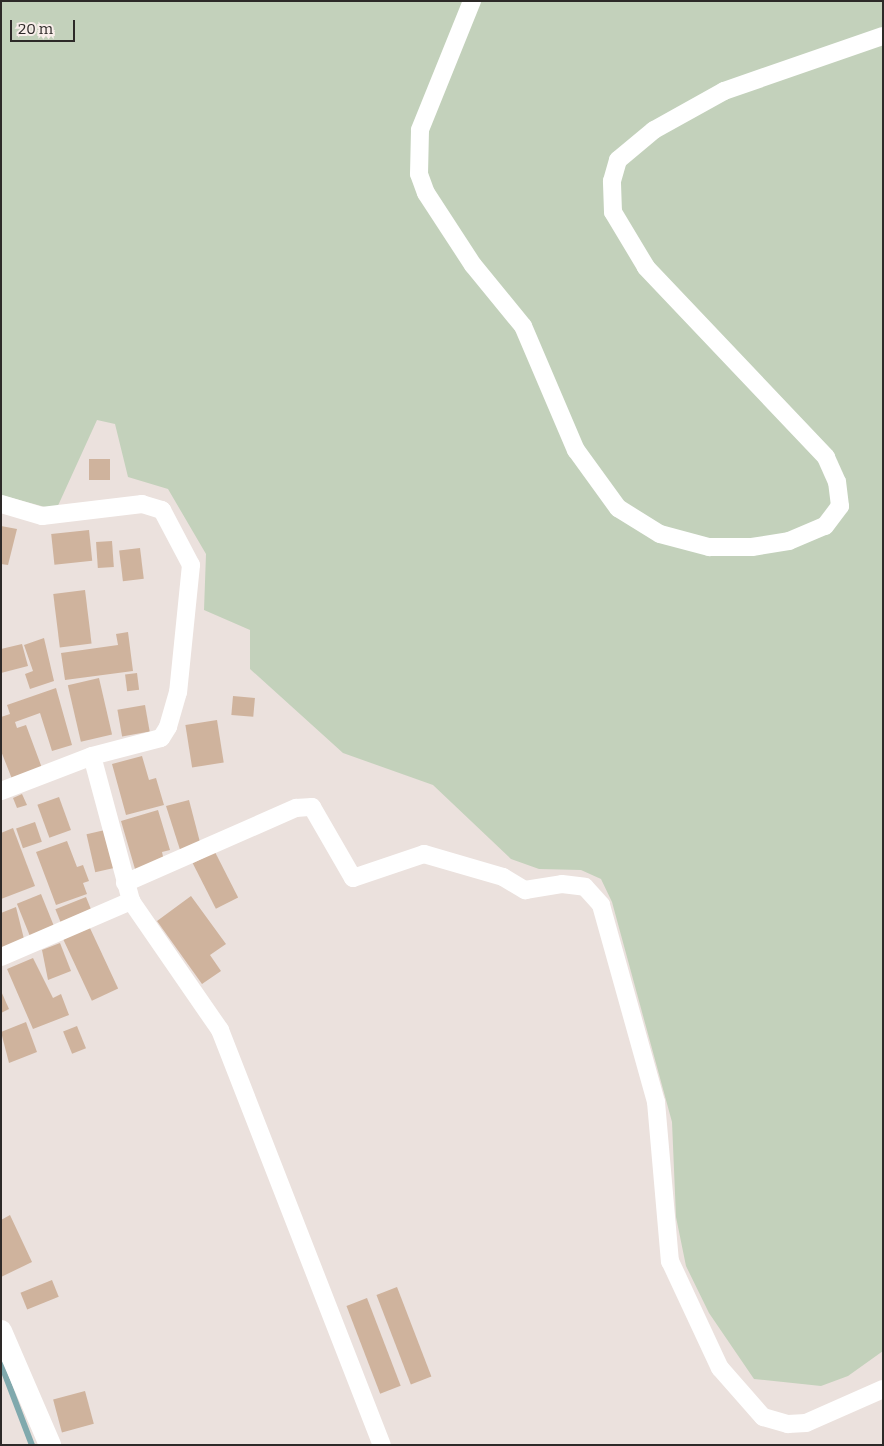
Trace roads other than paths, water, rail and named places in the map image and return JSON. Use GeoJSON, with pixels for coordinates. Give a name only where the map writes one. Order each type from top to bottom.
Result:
{"type":"FeatureCollection","features":[{"type":"Feature","properties":{"kind":"street"},"geometry":{"type":"LineString","coordinates":[[472,1],[420,130],[418,174],[426,193],[473,265],[523,326],[576,450],[618,508],[660,534],[710,547],[752,547],[790,541],[825,526],[840,506],[837,482],[826,457],[646,267],[613,212],[612,181],[618,160],[654,130],[724,91],[883,36]]}},
{"type":"Feature","properties":{"kind":"street"},"geometry":{"type":"LineString","coordinates":[[1,504],[42,516],[142,504],[162,510],[191,564],[178,692],[168,727],[161,738],[92,756],[1,791]]}},
{"type":"Feature","properties":{"kind":"street"},"geometry":{"type":"LineString","coordinates":[[92,756],[131,901],[220,1030],[382,1445]]}},
{"type":"Feature","properties":{"kind":"street"},"geometry":{"type":"LineString","coordinates":[[125,883],[296,808],[312,807],[353,878],[424,854],[503,877],[525,890],[562,884],[585,887],[601,905],[656,1102],[670,1261],[720,1368],[763,1417],[788,1424],[806,1423],[883,1389]]}},
{"type":"Feature","properties":{"kind":"street"},"geometry":{"type":"LineString","coordinates":[[1,957],[131,901]]}},
{"type":"Feature","properties":{"kind":"street"},"geometry":{"type":"LineString","coordinates":[[1,1331],[50,1445]]}},
{"type":"Feature","properties":{"kind":"waterway"},"geometry":{"type":"LineString","coordinates":[[1,1364],[32,1445]]}}]}
